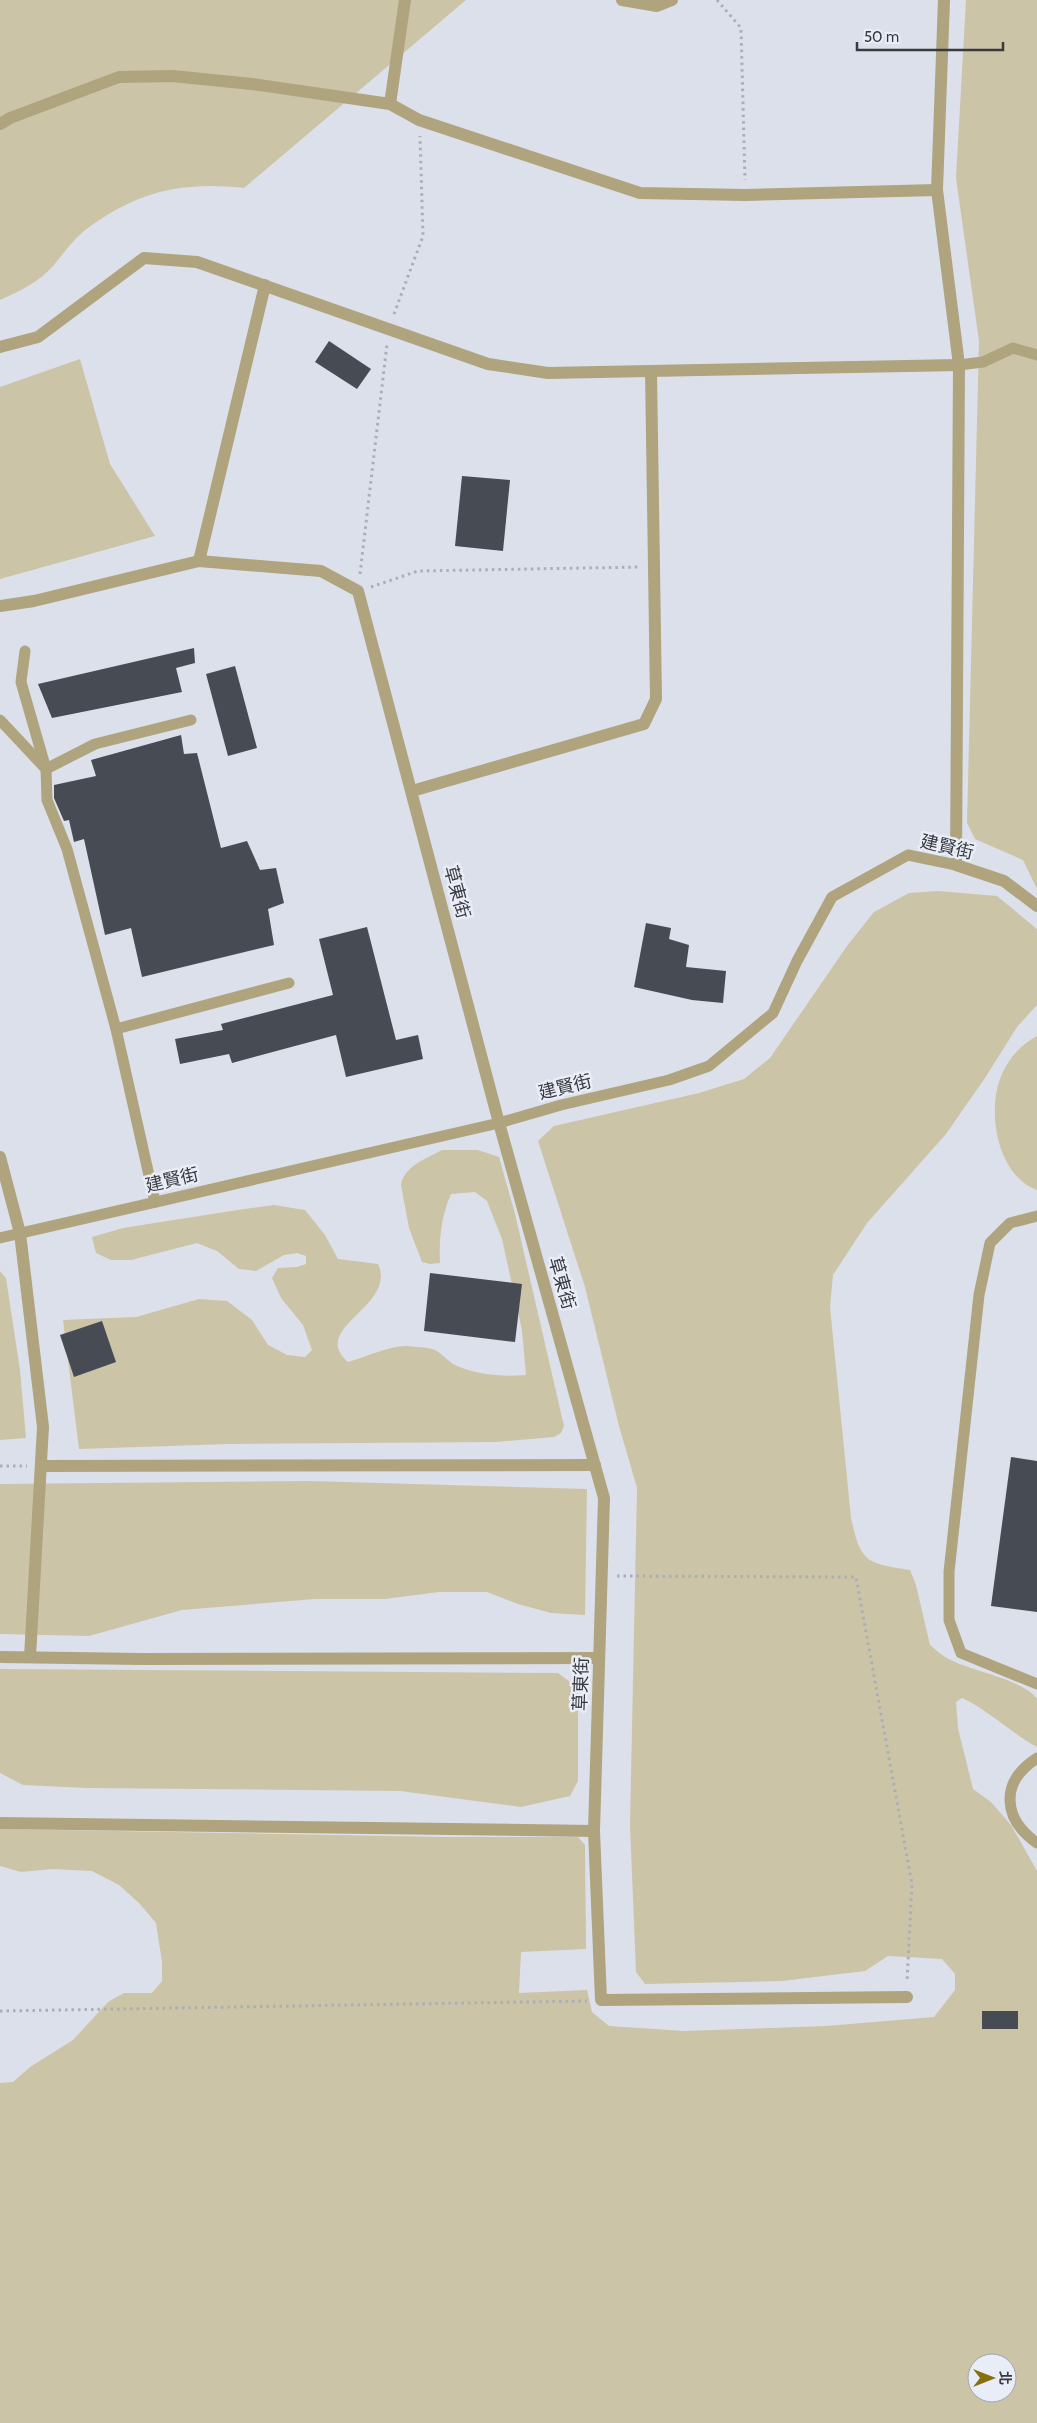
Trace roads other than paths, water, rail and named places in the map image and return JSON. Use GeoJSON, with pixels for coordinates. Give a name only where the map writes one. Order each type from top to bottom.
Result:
{"type":"FeatureCollection","features":[{"type":"Feature","properties":{"kind":"street"},"geometry":{"type":"LineString","coordinates":[[390,104],[404,0]]}},
{"type":"Feature","properties":{"kind":"street"},"geometry":{"type":"LineString","coordinates":[[622,0],[657,6],[672,0]]}},
{"type":"Feature","properties":{"kind":"street"},"geometry":{"type":"LineString","coordinates":[[944,0],[937,190],[958,365],[956,864]]}},
{"type":"Feature","properties":{"kind":"street"},"geometry":{"type":"LineString","coordinates":[[0,124],[10,118],[119,76],[172,76],[252,84],[390,104],[419,120],[640,192],[746,195],[937,190]]}},
{"type":"Feature","properties":{"kind":"street"},"geometry":{"type":"LineString","coordinates":[[0,347],[38,337],[144,258],[197,262],[488,364],[548,373],[958,365]]}},
{"type":"Feature","properties":{"kind":"street"},"geometry":{"type":"LineString","coordinates":[[0,606],[34,601],[199,561],[265,285]]}},
{"type":"Feature","properties":{"kind":"street"},"geometry":{"type":"LineString","coordinates":[[412,791],[644,724],[656,699],[651,371]]}},
{"type":"Feature","properties":{"kind":"street","name":"草東街"},"geometry":{"type":"LineString","coordinates":[[199,561],[321,571],[358,591],[499,1123],[604,1498],[594,1831],[600,2000],[907,1997]]}},
{"type":"Feature","properties":{"kind":"street","name":"建賢街"},"geometry":{"type":"LineString","coordinates":[[956,864],[1004,881],[1037,906]]}},
{"type":"Feature","properties":{"kind":"street"},"geometry":{"type":"LineString","coordinates":[[0,1157],[20,1233],[43,1427],[30,1657]]}},
{"type":"Feature","properties":{"kind":"street"},"geometry":{"type":"LineString","coordinates":[[41,1466],[595,1465]]}},
{"type":"Feature","properties":{"kind":"street"},"geometry":{"type":"LineString","coordinates":[[0,1657],[142,1659],[599,1658]]}},
{"type":"Feature","properties":{"kind":"street"},"geometry":{"type":"LineString","coordinates":[[0,1823],[594,1831]]}},
{"type":"Feature","properties":{"kind":"lane"},"geometry":{"type":"LineString","coordinates":[[958,365],[983,362],[1014,348],[1037,355]]}},
{"type":"Feature","properties":{"kind":"lane"},"geometry":{"type":"LineString","coordinates":[[25,651],[21,682],[46,768],[47,800],[67,850],[116,1029],[155,1202]]}},
{"type":"Feature","properties":{"kind":"lane"},"geometry":{"type":"LineString","coordinates":[[0,720],[46,768]]}},
{"type":"Feature","properties":{"kind":"lane"},"geometry":{"type":"LineString","coordinates":[[46,768],[95,744],[190,720]]}},
{"type":"Feature","properties":{"kind":"lane","name":"建賢街"},"geometry":{"type":"LineString","coordinates":[[0,1238],[499,1123],[561,1105],[669,1080],[709,1066],[773,1012],[797,961],[832,897],[908,855],[956,864]]}},
{"type":"Feature","properties":{"kind":"lane"},"geometry":{"type":"LineString","coordinates":[[116,1029],[290,983]]}},
{"type":"Feature","properties":{"kind":"lane"},"geometry":{"type":"LineString","coordinates":[[1037,1216],[1010,1223],[990,1243],[978,1305],[950,1572],[949,1620],[961,1653],[1037,1684]]}},
{"type":"Feature","properties":{"kind":"lane"},"geometry":{"type":"LineString","coordinates":[[1037,1758],[1024,1767],[1014,1782],[1010,1800],[1013,1818],[1023,1833],[1037,1843]]}}]}
